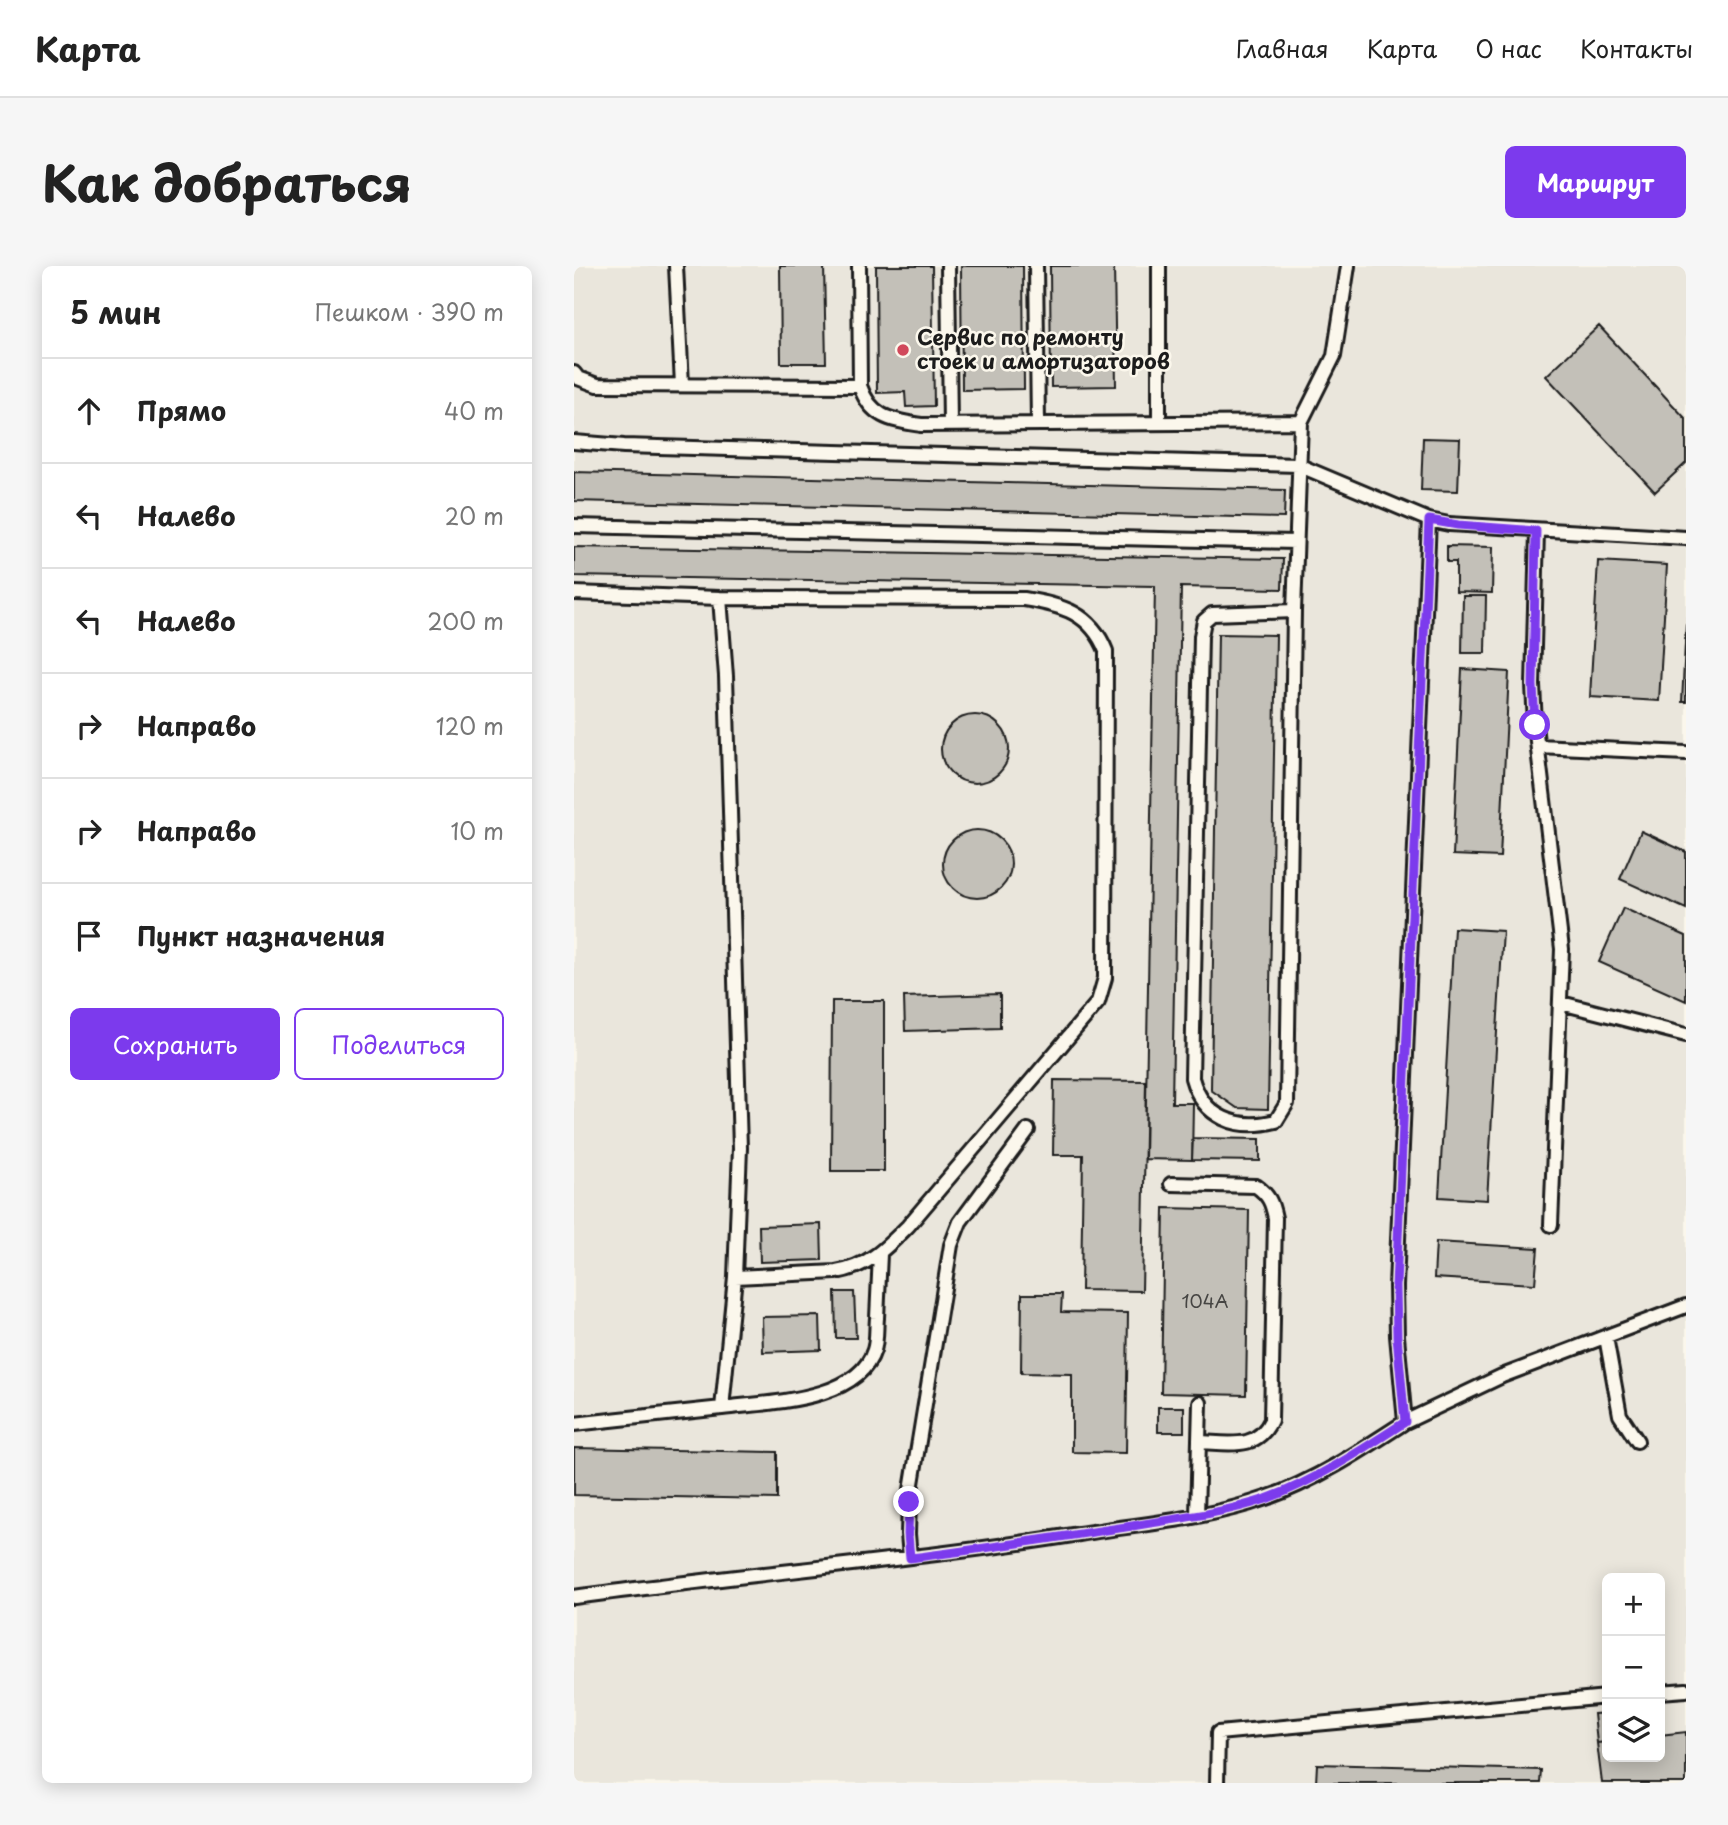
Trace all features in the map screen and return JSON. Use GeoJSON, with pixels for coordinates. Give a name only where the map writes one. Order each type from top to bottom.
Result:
{"type":"FeatureCollection","features":[{"type":"Feature","properties":{"kind":"lane"},"geometry":{"type":"LineString","coordinates":[[676,266],[682,385]]}},
{"type":"Feature","properties":{"kind":"lane"},"geometry":{"type":"LineString","coordinates":[[859,266],[860,386],[865,401],[875,412],[895,421],[921,425],[1301,422]]}},
{"type":"Feature","properties":{"kind":"lane"},"geometry":{"type":"LineString","coordinates":[[948,266],[950,425]]}},
{"type":"Feature","properties":{"kind":"lane"},"geometry":{"type":"LineString","coordinates":[[1036,266],[1038,424]]}},
{"type":"Feature","properties":{"kind":"lane"},"geometry":{"type":"LineString","coordinates":[[1159,266],[1159,423]]}},
{"type":"Feature","properties":{"kind":"lane"},"geometry":{"type":"LineString","coordinates":[[1294,611],[1212,614],[1204,621],[1201,636],[1192,1077],[1195,1088],[1214,1114],[1223,1121],[1233,1123],[1268,1124],[1276,1121],[1287,1103],[1294,611],[1301,422],[1334,356],[1348,266]]}},
{"type":"Feature","properties":{"kind":"lane"},"geometry":{"type":"LineString","coordinates":[[574,373],[578,378],[597,385],[860,386]]}},
{"type":"Feature","properties":{"kind":"lane"},"geometry":{"type":"LineString","coordinates":[[574,442],[1298,465],[1429,520],[1536,531],[1686,538]]}},
{"type":"Feature","properties":{"kind":"lane"},"geometry":{"type":"LineString","coordinates":[[1405,1422],[1397,1336],[1396,1286],[1429,520]]}},
{"type":"Feature","properties":{"kind":"lane"},"geometry":{"type":"LineString","coordinates":[[574,526],[1296,542]]}},
{"type":"Feature","properties":{"kind":"lane"},"geometry":{"type":"LineString","coordinates":[[1536,531],[1533,685],[1562,949],[1551,1225]]}},
{"type":"Feature","properties":{"kind":"lane"},"geometry":{"type":"LineString","coordinates":[[574,593],[720,598],[1024,600],[1045,603],[1083,618],[1099,633],[1106,651],[1105,964],[1103,991],[1098,1002],[908,1226],[880,1254],[850,1270],[735,1277]]}},
{"type":"Feature","properties":{"kind":"lane"},"geometry":{"type":"LineString","coordinates":[[720,598],[726,676],[740,1147],[735,1277],[722,1408]]}},
{"type":"Feature","properties":{"kind":"lane"},"geometry":{"type":"LineString","coordinates":[[1538,746],[1686,752]]}},
{"type":"Feature","properties":{"kind":"lane"},"geometry":{"type":"LineString","coordinates":[[1561,1003],[1686,1035]]}},
{"type":"Feature","properties":{"kind":"lane"},"geometry":{"type":"LineString","coordinates":[[910,1558],[909,1502],[951,1245],[960,1222],[1028,1130]]}},
{"type":"Feature","properties":{"kind":"lane"},"geometry":{"type":"LineString","coordinates":[[1171,1184],[1256,1186],[1266,1193],[1272,1203],[1275,1218],[1271,1420],[1266,1431],[1247,1443],[1199,1443]]}},
{"type":"Feature","properties":{"kind":"lane"},"geometry":{"type":"LineString","coordinates":[[574,1424],[722,1408],[834,1390],[856,1377],[869,1364],[875,1348],[880,1254]]}},
{"type":"Feature","properties":{"kind":"lane"},"geometry":{"type":"LineString","coordinates":[[574,1597],[984,1549],[1224,1511],[1268,1498],[1295,1486],[1405,1422],[1502,1376],[1686,1306]]}},
{"type":"Feature","properties":{"kind":"lane"},"geometry":{"type":"LineString","coordinates":[[1606,1337],[1620,1415],[1637,1441]]}},
{"type":"Feature","properties":{"kind":"lane"},"geometry":{"type":"LineString","coordinates":[[1197,1515],[1200,1403]]}},
{"type":"Feature","properties":{"kind":"lane"},"geometry":{"type":"LineString","coordinates":[[1665,1691],[1686,1689]]}},
{"type":"Feature","properties":{"kind":"lane"},"geometry":{"type":"LineString","coordinates":[[1217,1783],[1218,1733],[1602,1697]]}},
{"type":"Feature","properties":{"kind":"shaded area"},"geometry":{"type":"Polygon","coordinates":[[[574,266],[1686,266],[1686,1783],[574,1783],[574,266]]]}},
{"type":"Feature","properties":{"kind":"building"},"geometry":{"type":"Polygon","coordinates":[[[780,266],[824,266],[826,363],[781,363],[780,266]]]}},
{"type":"Feature","properties":{"kind":"building"},"geometry":{"type":"Polygon","coordinates":[[[876,266],[932,266],[934,406],[906,407],[905,392],[877,393],[876,266]]]}},
{"type":"Feature","properties":{"kind":"building"},"geometry":{"type":"Polygon","coordinates":[[[961,266],[1023,266],[1024,389],[962,390],[961,266]]]}},
{"type":"Feature","properties":{"kind":"building"},"geometry":{"type":"Polygon","coordinates":[[[1050,266],[1114,266],[1116,386],[1051,387],[1050,266]]]}},
{"type":"Feature","properties":{"kind":"building"},"geometry":{"type":"Polygon","coordinates":[[[1599,326],[1686,419],[1686,463],[1655,492],[1546,376],[1599,326]]]}},
{"type":"Feature","properties":{"kind":"building"},"geometry":{"type":"Polygon","coordinates":[[[1423,438],[1460,439],[1458,491],[1421,490],[1423,438]]]}},
{"type":"Feature","properties":{"kind":"building"},"geometry":{"type":"Polygon","coordinates":[[[574,472],[1285,490],[1284,518],[574,501],[574,472]]]}},
{"type":"Feature","properties":{"kind":"building"},"geometry":{"type":"Polygon","coordinates":[[[1447,546],[1493,547],[1492,593],[1456,592],[1456,562],[1447,562],[1447,546]]]}},
{"type":"Feature","properties":{"kind":"building"},"geometry":{"type":"Polygon","coordinates":[[[574,547],[1283,559],[1282,589],[1181,587],[1172,1103],[1193,1103],[1192,1160],[1145,1159],[1155,586],[574,576],[574,547]]]}},
{"type":"Feature","properties":{"kind":"building"},"geometry":{"type":"Polygon","coordinates":[[[1598,561],[1667,565],[1659,701],[1590,697],[1598,561]]]}},
{"type":"Feature","properties":{"kind":"building"},"geometry":{"type":"Polygon","coordinates":[[[1463,596],[1486,596],[1485,653],[1462,653],[1463,596]]]}},
{"type":"Feature","properties":{"kind":"building"},"geometry":{"type":"Polygon","coordinates":[[[1686,624],[1686,702],[1682,702],[1686,624]]]}},
{"type":"Feature","properties":{"kind":"building"},"geometry":{"type":"Polygon","coordinates":[[[1218,634],[1276,635],[1268,1109],[1237,1108],[1211,1090],[1218,634]]]}},
{"type":"Feature","properties":{"kind":"building"},"geometry":{"type":"Polygon","coordinates":[[[1462,669],[1509,672],[1500,857],[1453,855],[1462,669]]]}},
{"type":"Feature","properties":{"kind":"building"},"geometry":{"type":"Polygon","coordinates":[[[975,715],[988,718],[999,725],[1006,736],[1009,749],[1006,762],[999,773],[988,780],[975,783],[962,780],[951,773],[944,762],[941,749],[944,736],[951,725],[962,718],[975,715]]]}},
{"type":"Feature","properties":{"kind":"building"},"geometry":{"type":"Polygon","coordinates":[[[977,830],[990,833],[1001,840],[1008,851],[1011,864],[1008,877],[1001,888],[990,895],[977,898],[964,895],[953,888],[946,877],[943,864],[946,851],[953,840],[964,833],[977,830]]]}},
{"type":"Feature","properties":{"kind":"building"},"geometry":{"type":"Polygon","coordinates":[[[1641,831],[1686,852],[1686,909],[1620,879],[1641,831]]]}},
{"type":"Feature","properties":{"kind":"building"},"geometry":{"type":"Polygon","coordinates":[[[1623,908],[1686,936],[1686,1001],[1599,962],[1623,908]]]}},
{"type":"Feature","properties":{"kind":"building"},"geometry":{"type":"Polygon","coordinates":[[[1454,928],[1503,931],[1487,1200],[1439,1197],[1454,928]]]}},
{"type":"Feature","properties":{"kind":"building"},"geometry":{"type":"Polygon","coordinates":[[[1000,994],[1000,1028],[905,1031],[904,997],[1000,994]]]}},
{"type":"Feature","properties":{"kind":"building"},"geometry":{"type":"Polygon","coordinates":[[[832,1001],[884,1001],[884,1171],[831,1171],[832,1001]]]}},
{"type":"Feature","properties":{"kind":"building"},"geometry":{"type":"Polygon","coordinates":[[[1054,1080],[1146,1081],[1142,1291],[1081,1290],[1083,1155],[1053,1155],[1054,1080]]]}},
{"type":"Feature","properties":{"kind":"building"},"geometry":{"type":"Polygon","coordinates":[[[1193,1138],[1260,1139],[1260,1161],[1192,1160],[1193,1138]]]}},
{"type":"Feature","properties":{"kind":"building"},"geometry":{"type":"Polygon","coordinates":[[[1164,1208],[1249,1210],[1246,1395],[1161,1393],[1164,1208]]]}},
{"type":"Feature","properties":{"kind":"building"},"geometry":{"type":"Polygon","coordinates":[[[821,1224],[822,1260],[760,1262],[759,1226],[821,1224]]]}},
{"type":"Feature","properties":{"kind":"building"},"geometry":{"type":"Polygon","coordinates":[[[1436,1242],[1538,1248],[1535,1284],[1434,1278],[1436,1242]]]}},
{"type":"Feature","properties":{"kind":"building"},"geometry":{"type":"Polygon","coordinates":[[[835,1292],[854,1292],[856,1338],[836,1338],[835,1292]]]}},
{"type":"Feature","properties":{"kind":"building"},"geometry":{"type":"Polygon","coordinates":[[[1022,1294],[1062,1294],[1061,1312],[1128,1313],[1126,1453],[1072,1452],[1072,1374],[1021,1373],[1022,1294]]]}},
{"type":"Feature","properties":{"kind":"building"},"geometry":{"type":"Polygon","coordinates":[[[820,1316],[821,1350],[763,1352],[762,1317],[820,1316]]]}},
{"type":"Feature","properties":{"kind":"building"},"geometry":{"type":"Polygon","coordinates":[[[1158,1407],[1184,1407],[1184,1432],[1158,1432],[1158,1407]]]}},
{"type":"Feature","properties":{"kind":"building"},"geometry":{"type":"Polygon","coordinates":[[[574,1448],[777,1452],[777,1499],[574,1495],[574,1448]]]}},
{"type":"Feature","properties":{"kind":"building"},"geometry":{"type":"Polygon","coordinates":[[[1602,1713],[1602,1742],[1597,1743],[1594,1714],[1602,1713]]]}},
{"type":"Feature","properties":{"kind":"building"},"geometry":{"type":"Polygon","coordinates":[[[1686,1732],[1686,1783],[1602,1783],[1597,1743],[1602,1742],[1602,1762],[1665,1762],[1665,1734],[1686,1732]]]}},
{"type":"Feature","properties":{"kind":"building"},"geometry":{"type":"Polygon","coordinates":[[[1317,1764],[1541,1770],[1540,1783],[1316,1783],[1317,1764]]]}},
{"type":"Feature","properties":{"kind":"place","name":"Сервис по ремонту стоек и амортизаторов"},"geometry":{"type":"Point","coordinates":[903,350]}},
{"type":"Feature","properties":{"kind":"route"},"geometry":{"type":"LineString","coordinates":[[909,1502],[910,1558],[1224,1511],[1268,1498],[1295,1486],[1405,1422],[1397,1336],[1396,1286],[1429,520],[1483,528],[1536,531],[1533,685],[1535,725]]}}]}
